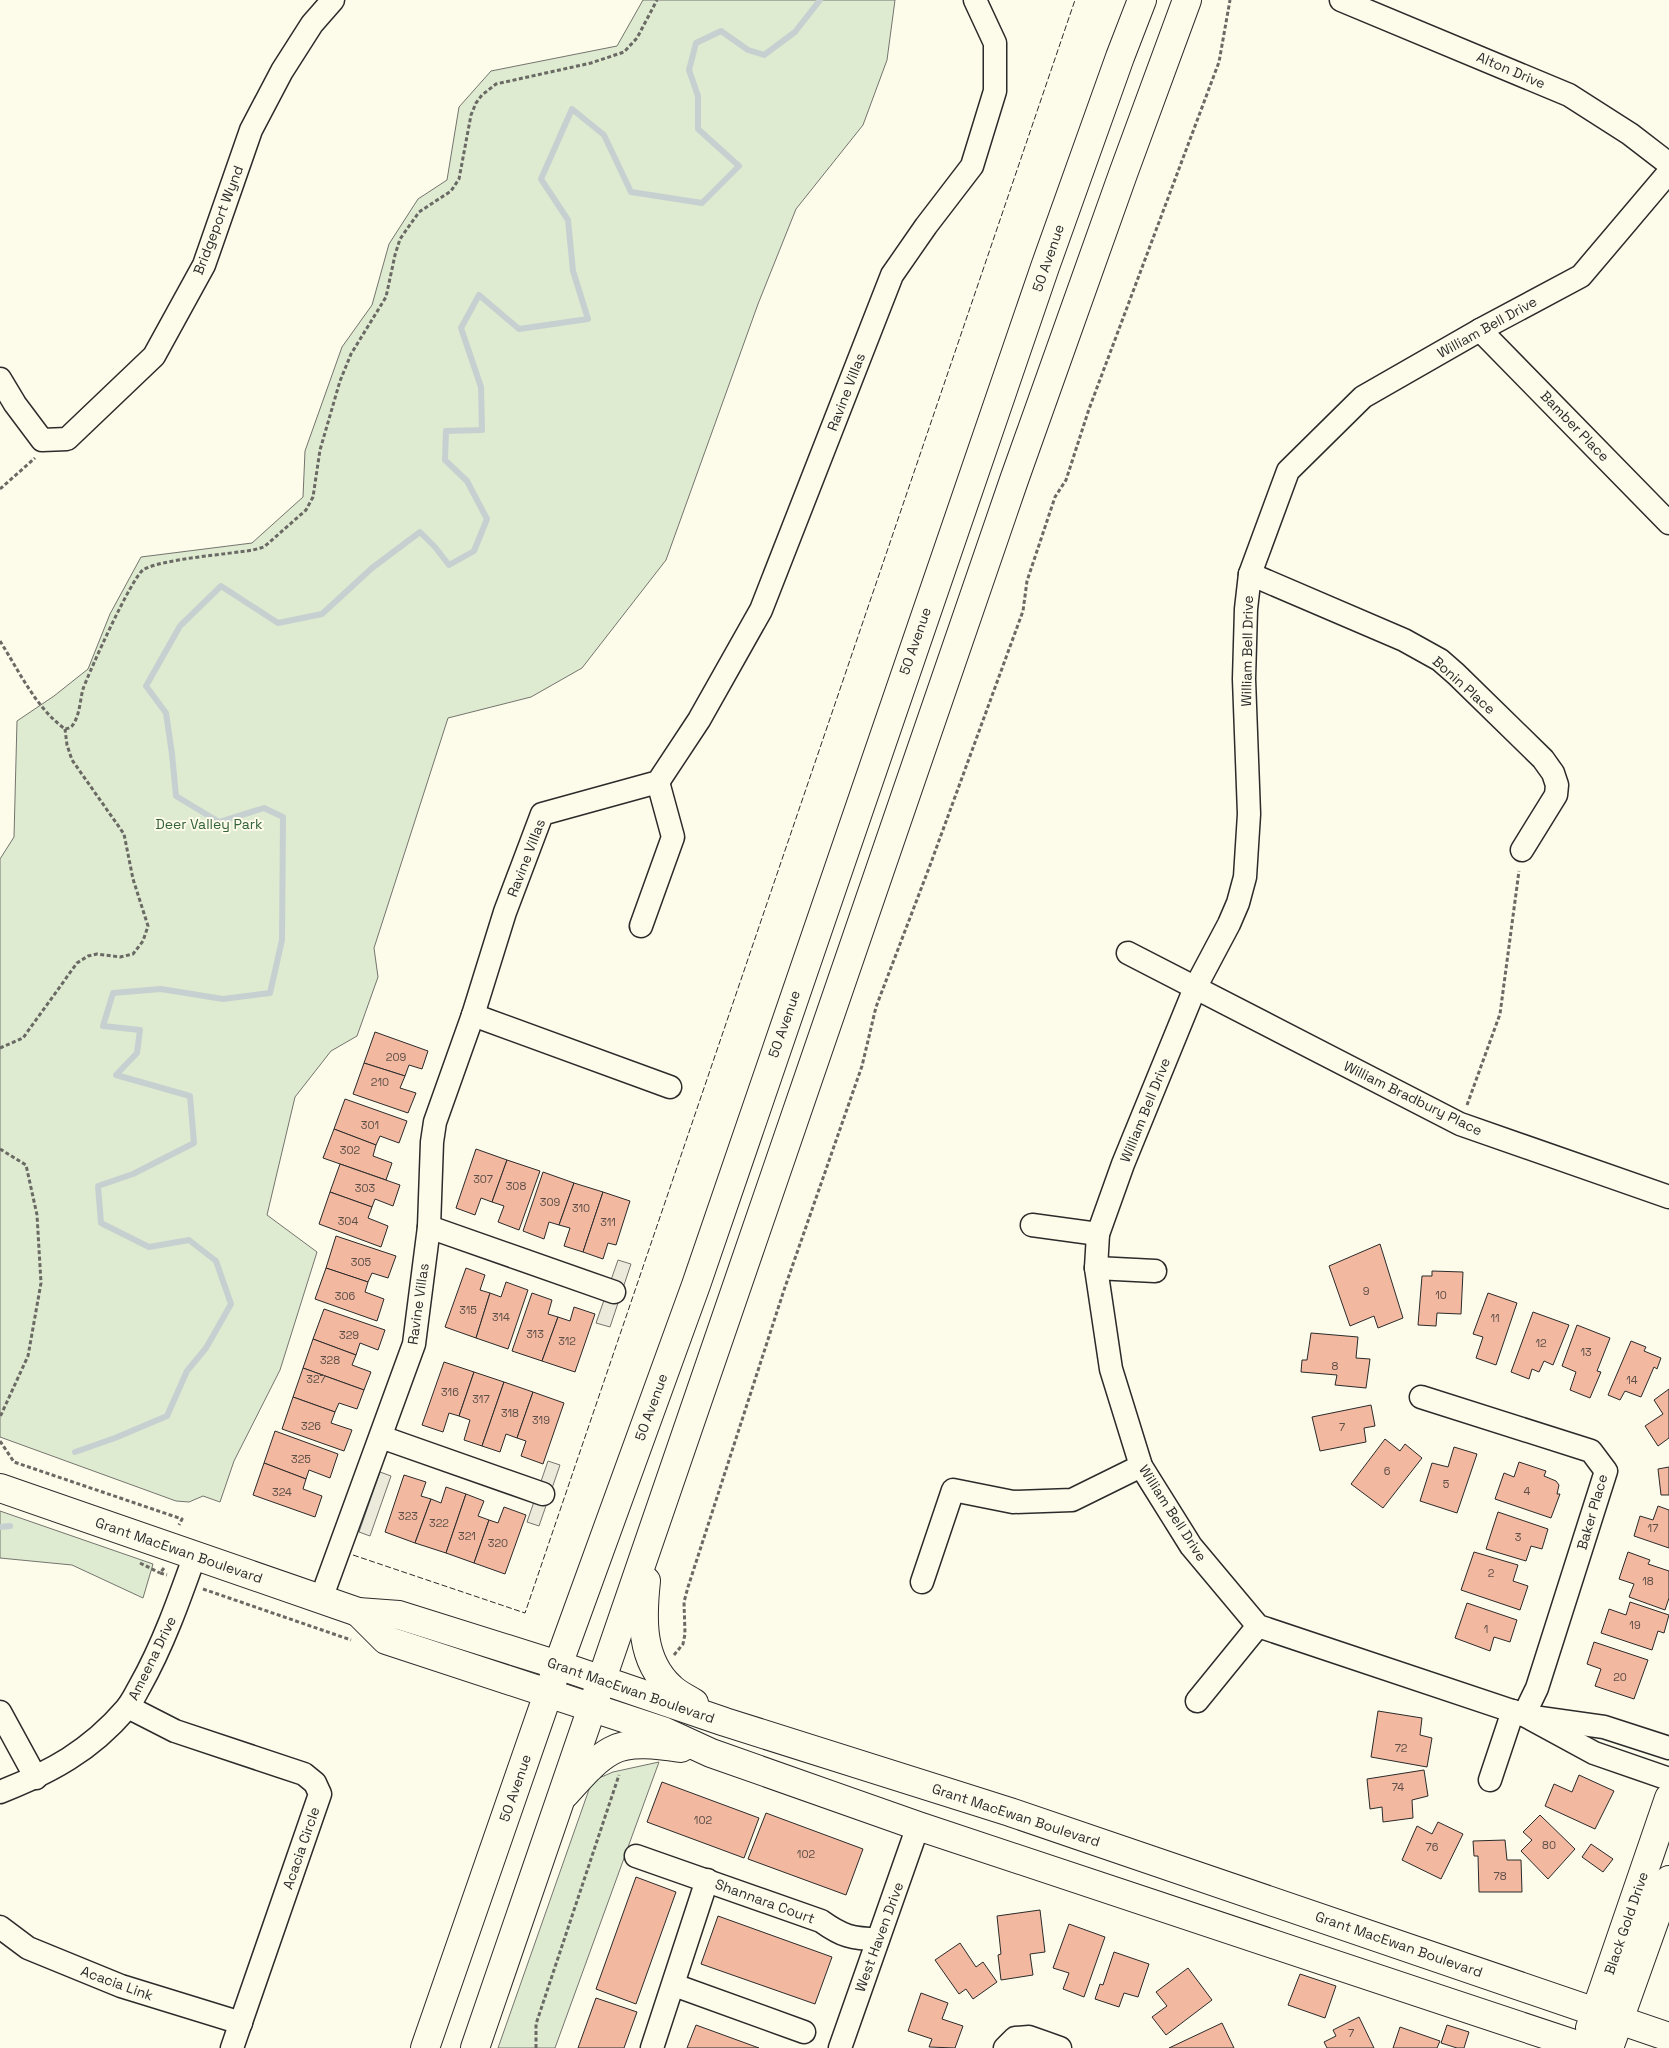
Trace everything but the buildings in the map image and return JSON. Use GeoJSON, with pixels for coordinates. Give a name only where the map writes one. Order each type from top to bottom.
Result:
{"type":"FeatureCollection","features":[{"type":"Feature","properties":{"kind":"main road","name":"50 Avenue"},"geometry":{"type":"LineString","coordinates":[[425,2048],[558,1665],[696,1284],[1041,276],[1142,0]]}},
{"type":"Feature","properties":{"kind":"main road"},"geometry":{"type":"LineString","coordinates":[[475,2048],[1017,471],[1119,184],[1188,0]]}},
{"type":"Feature","properties":{"kind":"main road","name":"Grant MacEwan Boulevard"},"geometry":{"type":"LineString","coordinates":[[0,1488],[358,1612],[398,1615],[558,1665],[725,1722],[1010,1812],[1669,2036]]}},
{"type":"Feature","properties":{"kind":"main road"},"geometry":{"type":"LineString","coordinates":[[650,1540],[644,1592],[643,1632],[647,1649],[661,1676],[671,1688],[725,1722]]}},
{"type":"Feature","properties":{"kind":"main road","name":"Grant MacEwan Boulevard"},"geometry":{"type":"LineString","coordinates":[[358,1612],[386,1640],[663,1731],[711,1753],[918,1826],[1589,2048]]}},
{"type":"Feature","properties":{"kind":"main road"},"geometry":{"type":"LineString","coordinates":[[559,1801],[593,1765],[617,1748],[654,1744],[711,1753]]}},
{"type":"Feature","properties":{"kind":"main road","name":"Black Gold Drive"},"geometry":{"type":"LineString","coordinates":[[1608,2015],[1669,1798]]}},
{"type":"Feature","properties":{"kind":"main road","name":"Black Gold Drive"},"geometry":{"type":"LineString","coordinates":[[1589,2048],[1608,2015],[1669,1880]]}},
{"type":"Feature","properties":{"kind":"street","name":"Bridgeport Wynd"},"geometry":{"type":"LineString","coordinates":[[57,439],[67,439],[154,356],[204,265],[251,130],[282,71],[312,24],[333,0]]}},
{"type":"Feature","properties":{"kind":"street","name":"Ravine Villas"},"geometry":{"type":"LineString","coordinates":[[321,1599],[414,1344],[429,1227],[431,1151],[435,1122],[473,1015],[505,912],[542,814],[658,782],[698,720],[761,610],[892,275],[926,226],[972,166],[995,91],[995,43],[975,0]]}},
{"type":"Feature","properties":{"kind":"street","name":"Alton Drive"},"geometry":{"type":"LineString","coordinates":[[1341,0],[1569,95],[1630,134],[1669,164]]}},
{"type":"Feature","properties":{"kind":"street","name":"William Bell Drive"},"geometry":{"type":"LineString","coordinates":[[1258,1626],[1191,1546],[1140,1466],[1111,1370],[1096,1268],[1098,1234],[1122,1164],[1195,988],[1238,903],[1245,877],[1249,814],[1244,640],[1250,574],[1288,471],[1363,397],[1480,330],[1580,276],[1669,172]]}},
{"type":"Feature","properties":{"kind":"street","name":"Bamber Place"},"geometry":{"type":"LineString","coordinates":[[1480,330],[1669,523]]}},
{"type":"Feature","properties":{"kind":"street"},"geometry":{"type":"LineString","coordinates":[[0,379],[15,404],[42,440],[57,439]]}},
{"type":"Feature","properties":{"kind":"street","name":"Bonin Place"},"geometry":{"type":"LineString","coordinates":[[1250,574],[1404,640],[1428,653],[1456,674],[1530,745],[1553,773],[1557,785],[1556,795],[1522,850]]}},
{"type":"Feature","properties":{"kind":"street"},"geometry":{"type":"LineString","coordinates":[[641,926],[672,837],[658,782]]}},
{"type":"Feature","properties":{"kind":"street"},"geometry":{"type":"LineString","coordinates":[[1128,953],[1195,988]]}},
{"type":"Feature","properties":{"kind":"street","name":"William Bradbury Place"},"geometry":{"type":"LineString","coordinates":[[1195,988],[1460,1124],[1669,1196]]}},
{"type":"Feature","properties":{"kind":"street"},"geometry":{"type":"LineString","coordinates":[[473,1015],[670,1087]]}},
{"type":"Feature","properties":{"kind":"street"},"geometry":{"type":"LineString","coordinates":[[1032,1225],[1098,1234]]}},
{"type":"Feature","properties":{"kind":"street"},"geometry":{"type":"LineString","coordinates":[[429,1227],[614,1292]]}},
{"type":"Feature","properties":{"kind":"street"},"geometry":{"type":"LineString","coordinates":[[1096,1268],[1155,1271]]}},
{"type":"Feature","properties":{"kind":"street","name":"Baker Place"},"geometry":{"type":"LineString","coordinates":[[1421,1397],[1591,1451],[1606,1471],[1537,1688],[1518,1713]]}},
{"type":"Feature","properties":{"kind":"street"},"geometry":{"type":"LineString","coordinates":[[381,1437],[543,1494]]}},
{"type":"Feature","properties":{"kind":"street"},"geometry":{"type":"LineString","coordinates":[[922,1582],[953,1490],[1012,1502],[1072,1500],[1140,1466]]}},
{"type":"Feature","properties":{"kind":"street","name":"Ameena Drive"},"geometry":{"type":"LineString","coordinates":[[0,1792],[36,1778],[79,1753],[100,1736],[128,1707],[162,1641],[195,1556]]}},
{"type":"Feature","properties":{"kind":"street"},"geometry":{"type":"LineString","coordinates":[[1197,1701],[1258,1626],[1518,1713],[1604,1727],[1669,1748]]}},
{"type":"Feature","properties":{"kind":"street","name":"Acacia Circle"},"geometry":{"type":"LineString","coordinates":[[128,1707],[175,1731],[304,1774],[315,1783],[320,1794],[232,2048]]}},
{"type":"Feature","properties":{"kind":"street"},"geometry":{"type":"LineString","coordinates":[[0,1712],[36,1778]]}},
{"type":"Feature","properties":{"kind":"street"},"geometry":{"type":"LineString","coordinates":[[1518,1713],[1594,1753],[1669,1778]]}},
{"type":"Feature","properties":{"kind":"street"},"geometry":{"type":"LineString","coordinates":[[1490,1780],[1518,1713]]}},
{"type":"Feature","properties":{"kind":"street","name":"West Haven Drive"},"geometry":{"type":"LineString","coordinates":[[840,2048],[918,1826]]}},
{"type":"Feature","properties":{"kind":"street","name":"Shannara Court"},"geometry":{"type":"LineString","coordinates":[[636,1856],[821,1921],[844,1920],[859,1924],[878,1939]]}},
{"type":"Feature","properties":{"kind":"street","name":"Shannara Court"},"geometry":{"type":"LineString","coordinates":[[652,2048],[707,1880]]}},
{"type":"Feature","properties":{"kind":"street","name":"Acacia Link"},"geometry":{"type":"LineString","coordinates":[[0,1927],[28,1948],[121,1986],[240,2023]]}},
{"type":"Feature","properties":{"kind":"street"},"geometry":{"type":"LineString","coordinates":[[674,1985],[804,2032]]}},
{"type":"Feature","properties":{"kind":"street"},"geometry":{"type":"LineString","coordinates":[[1005,2048],[1015,2038],[1029,2036],[1060,2048]]}},
{"type":"Feature","properties":{"kind":"path"},"geometry":{"type":"LineString","coordinates":[[65,729],[71,727],[75,722],[87,681],[133,582],[143,570],[160,563],[264,547],[306,510],[314,497],[320,450],[340,381],[351,354],[386,296],[400,239],[419,212],[451,191],[459,179],[471,115],[482,95],[496,84],[591,63],[624,52],[637,38],[657,0]]}},
{"type":"Feature","properties":{"kind":"path"},"geometry":{"type":"LineString","coordinates":[[655,1666],[666,1662],[683,1644],[685,1634],[684,1602],[688,1587],[784,1290],[862,1066],[876,1007],[929,868],[1022,611],[1027,581],[1055,497],[1066,480],[1089,409],[1218,62],[1230,0]]}},
{"type":"Feature","properties":{"kind":"path"},"geometry":{"type":"LineString","coordinates":[[0,489],[57,439]]}},
{"type":"Feature","properties":{"kind":"path"},"geometry":{"type":"LineString","coordinates":[[0,641],[39,702],[57,723],[65,729],[72,760],[124,834],[133,879],[148,926],[143,941],[133,954],[120,958],[96,954],[88,956],[77,963],[23,1038],[0,1048]]}},
{"type":"Feature","properties":{"kind":"path"},"geometry":{"type":"LineString","coordinates":[[1460,1124],[1500,1014],[1522,850]]}},
{"type":"Feature","properties":{"kind":"path"},"geometry":{"type":"LineString","coordinates":[[0,1149],[26,1165],[37,1215],[41,1283],[28,1356],[0,1417]]}},
{"type":"Feature","properties":{"kind":"path"},"geometry":{"type":"LineString","coordinates":[[536,2048],[536,2024],[620,1771]]}},
{"type":"Feature","properties":{"kind":"green space","name":"Deer Valley Park"},"geometry":{"type":"Polygon","coordinates":[[[643,0],[895,0],[887,60],[863,125],[796,209],[758,304],[666,560],[582,668],[531,697],[448,718],[374,948],[378,977],[357,1036],[331,1051],[295,1097],[267,1215],[317,1252],[280,1370],[234,1461],[220,1502],[203,1496],[189,1502],[176,1501],[0,1437],[0,859],[14,837],[17,721],[54,696],[88,669],[110,614],[141,557],[252,543],[303,497],[305,451],[342,347],[372,305],[389,244],[418,199],[447,180],[459,107],[491,71],[617,46],[643,0]]]}},
{"type":"Feature","properties":{"kind":"green space"},"geometry":{"type":"Polygon","coordinates":[[[0,1511],[153,1564],[143,1598],[72,1565],[0,1558],[0,1511]]]}},
{"type":"Feature","properties":{"kind":"green space"},"geometry":{"type":"Polygon","coordinates":[[[659,1762],[555,2048],[498,2048],[592,1781],[613,1772],[659,1762]]]}},
{"type":"Feature","properties":{"kind":"shaded area"},"geometry":{"type":"Polygon","coordinates":[[[618,1260],[631,1264],[610,1327],[596,1323],[618,1260]]]}},
{"type":"Feature","properties":{"kind":"shaded area"},"geometry":{"type":"Polygon","coordinates":[[[548,1461],[560,1465],[539,1526],[527,1522],[548,1461]]]}},
{"type":"Feature","properties":{"kind":"shaded area"},"geometry":{"type":"Polygon","coordinates":[[[380,1472],[391,1476],[370,1536],[359,1532],[380,1472]]]}},
{"type":"Feature","properties":{"kind":"waterway"},"geometry":{"type":"LineString","coordinates":[[75,1452],[115,1438],[167,1416],[187,1371],[206,1348],[231,1304],[216,1261],[189,1240],[149,1247],[101,1223],[98,1186],[133,1174],[194,1143],[190,1096],[116,1075],[137,1053],[140,1030],[103,1026],[113,993],[161,989],[223,999],[270,993],[282,940],[283,817],[264,808],[219,822],[176,796],[166,713],[146,686],[180,626],[221,586],[278,623],[322,614],[372,568],[420,532],[449,565],[474,551],[487,519],[467,481],[445,460],[446,431],[482,430],[481,387],[461,328],[479,295],[519,329],[588,319],[573,271],[568,220],[541,179],[572,109],[604,135],[631,192],[702,203],[739,166],[698,129],[698,96],[689,70],[696,43],[721,31],[748,50],[764,55],[795,32],[820,0]]}},
{"type":"Feature","properties":{"kind":"waterway"},"geometry":{"type":"LineString","coordinates":[[0,1527],[10,1526]]}},
{"type":"Feature","properties":{"kind":"fence"},"geometry":{"type":"LineString","coordinates":[[353,1555],[525,1613],[1075,0]]}}]}
